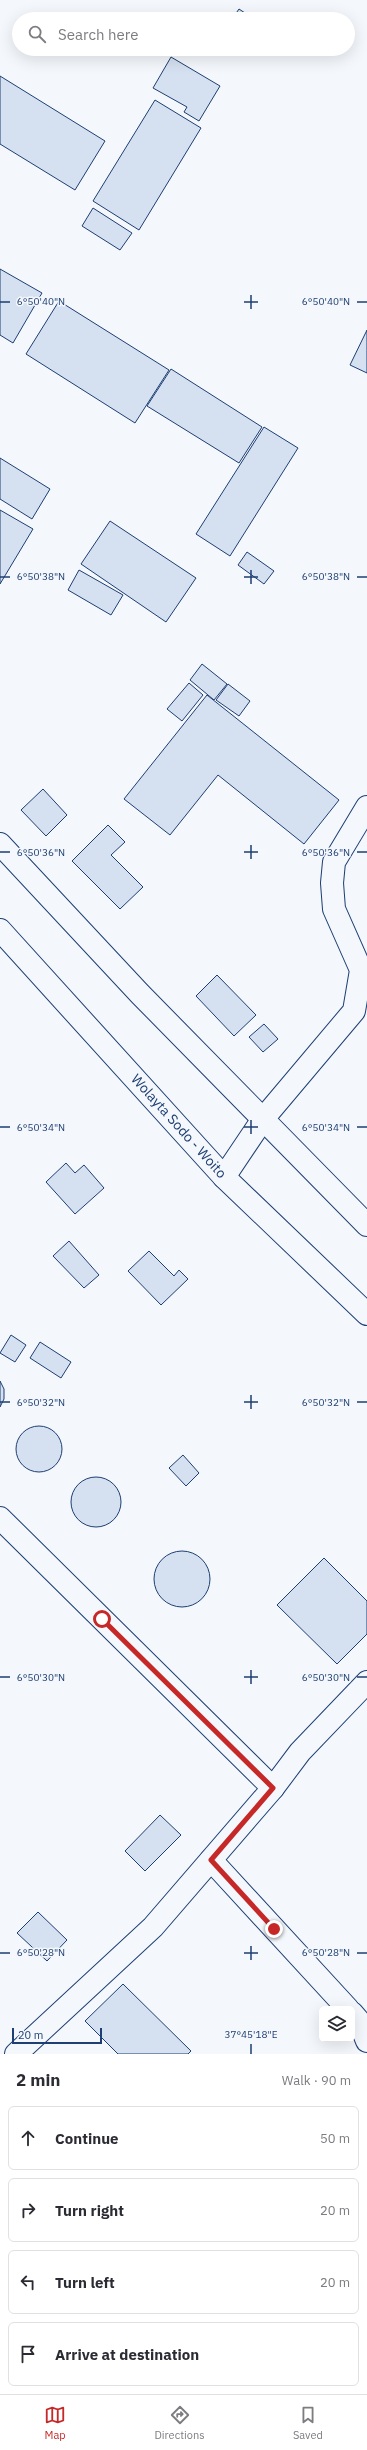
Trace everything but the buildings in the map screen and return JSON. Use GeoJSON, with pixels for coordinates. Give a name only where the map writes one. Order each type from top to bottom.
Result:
{"type":"FeatureCollection","features":[{"type":"Feature","properties":{"kind":"main road"},"geometry":{"type":"LineString","coordinates":[[224,1176],[263,1119],[354,1011],[361,970],[334,909],[332,883],[334,862],[367,807]]}},
{"type":"Feature","properties":{"kind":"main road"},"geometry":{"type":"LineString","coordinates":[[0,844],[140,994],[367,1225]]}},
{"type":"Feature","properties":{"kind":"main road","name":"Wolayta Sodo - Woito"},"geometry":{"type":"LineString","coordinates":[[0,930],[224,1176],[367,1314]]}},
{"type":"Feature","properties":{"kind":"main road"},"geometry":{"type":"LineString","coordinates":[[0,1518],[273,1788]]}},
{"type":"Feature","properties":{"kind":"main road"},"geometry":{"type":"LineString","coordinates":[[16,2054],[153,1927],[273,1788],[300,1752],[367,1682]]}},
{"type":"Feature","properties":{"kind":"main road"},"geometry":{"type":"LineString","coordinates":[[211,1860],[345,2006]]}},
{"type":"Feature","properties":{"kind":"main road"},"geometry":{"type":"LineString","coordinates":[[355,2016],[359,2021],[367,2041]]}},
{"type":"Feature","properties":{"kind":"route"},"geometry":{"type":"LineString","coordinates":[[102,1619],[273,1788],[211,1860],[274,1929]]}}]}
